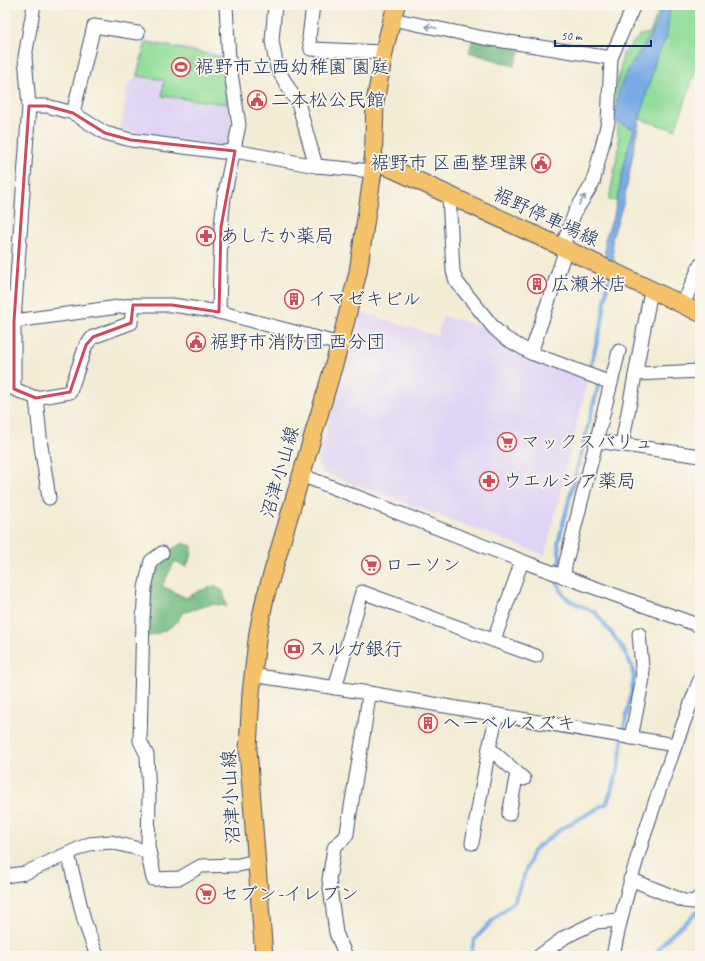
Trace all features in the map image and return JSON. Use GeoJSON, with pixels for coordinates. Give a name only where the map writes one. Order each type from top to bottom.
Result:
{"type":"FeatureCollection","features":[{"type":"Feature","properties":{"kind":"main road","name":"沼津小山線"},"geometry":{"type":"LineString","coordinates":[[264,956],[248,750],[252,675],[265,598],[340,344],[358,272],[373,166],[376,102],[384,52],[394,12]]}},
{"type":"Feature","properties":{"kind":"main road","name":"裾野停車場線"},"geometry":{"type":"LineString","coordinates":[[373,166],[449,195],[700,313]]}},
{"type":"Feature","properties":{"kind":"street"},"geometry":{"type":"LineString","coordinates":[[34,5],[25,57],[29,106],[9,322],[10,389],[36,398],[70,392],[86,345],[93,337],[131,323],[133,305]]}},
{"type":"Feature","properties":{"kind":"street"},"geometry":{"type":"LineString","coordinates":[[219,312],[221,227],[224,197],[239,124],[229,60],[226,5]]}},
{"type":"Feature","properties":{"kind":"street"},"geometry":{"type":"LineString","coordinates":[[275,5],[272,41],[277,68],[299,106],[316,166]]}},
{"type":"Feature","properties":{"kind":"street"},"geometry":{"type":"LineString","coordinates":[[314,5],[309,38],[311,49],[384,52]]}},
{"type":"Feature","properties":{"kind":"street"},"geometry":{"type":"LineString","coordinates":[[531,353],[566,249],[565,239],[575,212],[593,183],[608,122],[611,58],[634,5]]}},
{"type":"Feature","properties":{"kind":"street"},"geometry":{"type":"LineString","coordinates":[[394,12],[469,35],[611,58]]}},
{"type":"Feature","properties":{"kind":"street"},"geometry":{"type":"LineString","coordinates":[[73,113],[94,26],[138,33]]}},
{"type":"Feature","properties":{"kind":"street"},"geometry":{"type":"LineString","coordinates":[[29,106],[47,106],[73,113],[105,133],[131,140],[222,152],[234,152],[316,166],[373,166]]}},
{"type":"Feature","properties":{"kind":"street"},"geometry":{"type":"LineString","coordinates":[[449,195],[453,271],[456,280],[494,328],[506,338],[531,353],[611,383]]}},
{"type":"Feature","properties":{"kind":"street"},"geometry":{"type":"LineString","coordinates":[[682,305],[700,265]]}},
{"type":"Feature","properties":{"kind":"street"},"geometry":{"type":"LineString","coordinates":[[622,444],[651,291]]}},
{"type":"Feature","properties":{"kind":"street"},"geometry":{"type":"LineString","coordinates":[[9,322],[133,305],[172,305],[219,312],[340,344]]}},
{"type":"Feature","properties":{"kind":"street"},"geometry":{"type":"LineString","coordinates":[[558,575],[565,566],[619,351]]}},
{"type":"Feature","properties":{"kind":"street"},"geometry":{"type":"LineString","coordinates":[[636,374],[661,371],[700,371]]}},
{"type":"Feature","properties":{"kind":"street"},"geometry":{"type":"LineString","coordinates":[[36,398],[41,446],[49,498]]}},
{"type":"Feature","properties":{"kind":"street"},"geometry":{"type":"LineString","coordinates":[[597,441],[700,456]]}},
{"type":"Feature","properties":{"kind":"street"},"geometry":{"type":"LineString","coordinates":[[301,475],[558,575],[700,626]]}},
{"type":"Feature","properties":{"kind":"street"},"geometry":{"type":"LineString","coordinates":[[155,879],[148,846],[149,796],[147,755],[140,741],[141,686],[146,588],[151,562],[162,553]]}},
{"type":"Feature","properties":{"kind":"street"},"geometry":{"type":"LineString","coordinates":[[494,640],[522,561]]}},
{"type":"Feature","properties":{"kind":"street"},"geometry":{"type":"LineString","coordinates":[[335,688],[362,592],[536,656]]}},
{"type":"Feature","properties":{"kind":"street"},"geometry":{"type":"LineString","coordinates":[[631,738],[643,678],[639,634]]}},
{"type":"Feature","properties":{"kind":"street"},"geometry":{"type":"LineString","coordinates":[[252,675],[369,693],[675,746]]}},
{"type":"Feature","properties":{"kind":"street"},"geometry":{"type":"LineString","coordinates":[[613,956],[630,879],[675,746],[700,679]]}},
{"type":"Feature","properties":{"kind":"street"},"geometry":{"type":"LineString","coordinates":[[346,956],[336,933],[329,880],[334,848],[336,844],[345,839],[347,834],[351,803],[359,766],[361,744],[365,730],[369,693]]}},
{"type":"Feature","properties":{"kind":"street"},"geometry":{"type":"LineString","coordinates":[[472,843],[489,748],[498,715]]}},
{"type":"Feature","properties":{"kind":"street"},"geometry":{"type":"LineString","coordinates":[[489,748],[520,776],[509,814]]}},
{"type":"Feature","properties":{"kind":"street"},"geometry":{"type":"LineString","coordinates":[[5,876],[25,873],[88,844],[111,842],[147,851],[153,879],[155,879]]}},
{"type":"Feature","properties":{"kind":"street"},"geometry":{"type":"LineString","coordinates":[[68,854],[84,920],[97,956]]}},
{"type":"Feature","properties":{"kind":"street"},"geometry":{"type":"LineString","coordinates":[[155,879],[180,878],[201,866],[239,865],[256,861]]}},
{"type":"Feature","properties":{"kind":"street"},"geometry":{"type":"LineString","coordinates":[[630,879],[684,901],[694,902],[700,896]]}},
{"type":"Feature","properties":{"kind":"street"},"geometry":{"type":"LineString","coordinates":[[540,956],[565,937],[596,922],[620,920]]}},
{"type":"Feature","properties":{"kind":"highlighted area"},"geometry":{"type":"Polygon","coordinates":[[[29,106],[47,106],[73,113],[105,133],[131,140],[235,151],[221,227],[219,312],[172,305],[133,305],[131,323],[93,337],[86,345],[70,392],[36,398],[14,389],[14,321],[29,106]]]}},
{"type":"Feature","properties":{"kind":"shaded area"},"geometry":{"type":"Polygon","coordinates":[[[145,40],[224,55],[232,143],[226,147],[121,130],[127,87],[135,77],[145,40]]]}},
{"type":"Feature","properties":{"kind":"shaded area"},"geometry":{"type":"Polygon","coordinates":[[[361,312],[437,336],[443,316],[493,330],[588,380],[545,555],[322,472],[317,461],[361,312]]]}},
{"type":"Feature","properties":{"kind":"green space"},"geometry":{"type":"Polygon","coordinates":[[[661,5],[700,5],[700,59],[675,130],[639,119],[628,167],[617,201],[609,200],[619,145],[615,95],[623,54],[640,35],[650,33],[661,5]]]}},
{"type":"Feature","properties":{"kind":"green space"},"geometry":{"type":"Polygon","coordinates":[[[473,39],[522,47],[514,66],[469,52],[473,39]]]}},
{"type":"Feature","properties":{"kind":"green space","name":"裾野市立西幼稚園 園庭"},"geometry":{"type":"Polygon","coordinates":[[[146,42],[222,57],[227,104],[162,96],[164,80],[137,76],[146,42]]]}},
{"type":"Feature","properties":{"kind":"green space"},"geometry":{"type":"Polygon","coordinates":[[[183,543],[192,546],[191,557],[186,567],[175,561],[162,586],[186,598],[199,591],[214,586],[223,591],[227,606],[212,604],[182,613],[176,623],[166,630],[144,637],[152,566],[167,552],[183,543]]]}},
{"type":"Feature","properties":{"kind":"water"},"geometry":{"type":"Polygon","coordinates":[[[663,5],[670,5],[667,36],[656,59],[639,121],[624,201],[612,239],[614,262],[605,258],[605,239],[614,215],[626,155],[634,129],[621,124],[615,118],[618,96],[630,67],[652,33],[663,5]]]}},
{"type":"Feature","properties":{"kind":"waterway"},"geometry":{"type":"LineString","coordinates":[[592,372],[590,368],[602,322],[609,274]]}},
{"type":"Feature","properties":{"kind":"waterway"},"geometry":{"type":"LineString","coordinates":[[471,956],[474,940],[494,919],[514,902],[533,851],[561,829],[607,803],[618,770],[624,728],[634,679],[632,667],[623,648],[595,612],[570,601],[563,594],[558,584],[557,574],[560,558],[558,543],[599,383],[598,382]]}},
{"type":"Feature","properties":{"kind":"waterway"},"geometry":{"type":"LineString","coordinates":[[656,956],[658,950],[668,937],[700,910]]}},
{"type":"Feature","properties":{"kind":"place","name":"裾野市立西幼稚園 園庭"},"geometry":{"type":"Point","coordinates":[181,67]}},
{"type":"Feature","properties":{"kind":"place","name":"二本松公民館"},"geometry":{"type":"Point","coordinates":[257,100]}},
{"type":"Feature","properties":{"kind":"place","name":"裾野市 区画整理課"},"geometry":{"type":"Point","coordinates":[541,163]}},
{"type":"Feature","properties":{"kind":"place","name":"あしたか薬局"},"geometry":{"type":"Point","coordinates":[206,236]}},
{"type":"Feature","properties":{"kind":"place","name":"広瀬米店"},"geometry":{"type":"Point","coordinates":[537,284]}},
{"type":"Feature","properties":{"kind":"place","name":"イマゼキビル"},"geometry":{"type":"Point","coordinates":[294,299]}},
{"type":"Feature","properties":{"kind":"place","name":"裾野市消防団 西分団"},"geometry":{"type":"Point","coordinates":[196,342]}},
{"type":"Feature","properties":{"kind":"place","name":"マックスバリュ"},"geometry":{"type":"Point","coordinates":[507,442]}},
{"type":"Feature","properties":{"kind":"place","name":"ウエルシア薬局"},"geometry":{"type":"Point","coordinates":[489,481]}},
{"type":"Feature","properties":{"kind":"place","name":"ローソン"},"geometry":{"type":"Point","coordinates":[371,565]}},
{"type":"Feature","properties":{"kind":"place","name":"スルガ銀行"},"geometry":{"type":"Point","coordinates":[294,649]}},
{"type":"Feature","properties":{"kind":"place","name":"ヘーベルスズキ"},"geometry":{"type":"Point","coordinates":[428,723]}},
{"type":"Feature","properties":{"kind":"place","name":"セブン-イレブン"},"geometry":{"type":"Point","coordinates":[206,894]}}]}
